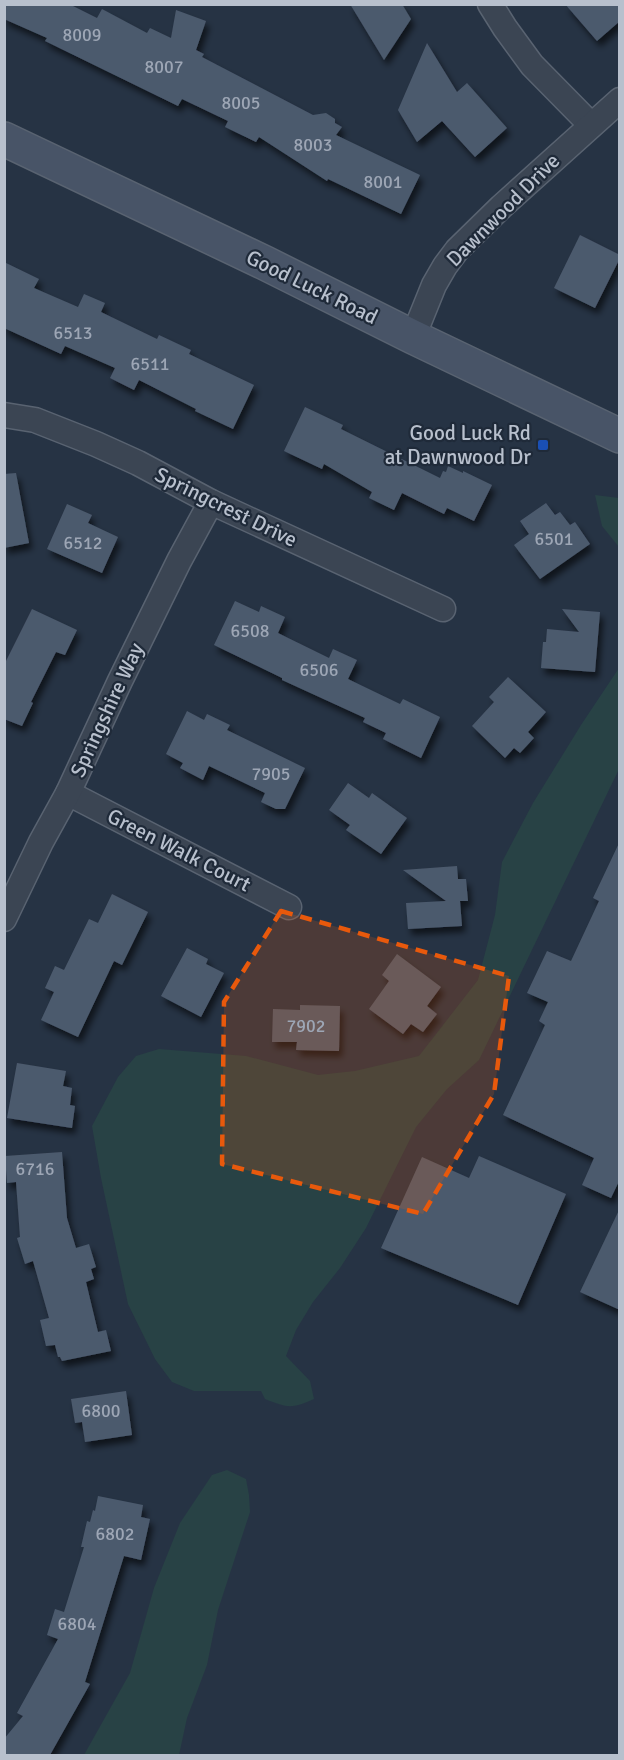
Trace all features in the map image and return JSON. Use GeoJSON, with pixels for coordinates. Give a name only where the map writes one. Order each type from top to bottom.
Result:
{"type":"FeatureCollection","features":[{"type":"Feature","properties":{"kind":"main road","name":"Good Luck Road"},"geometry":{"type":"LineString","coordinates":[[4,139],[620,436]]}},
{"type":"Feature","properties":{"kind":"street"},"geometry":{"type":"LineString","coordinates":[[490,4],[532,65],[591,125]]}},
{"type":"Feature","properties":{"kind":"street","name":"Dawnwood Drive"},"geometry":{"type":"LineString","coordinates":[[413,338],[434,285],[458,250],[501,207],[620,100]]}},
{"type":"Feature","properties":{"kind":"street","name":"Springcrest Drive"},"geometry":{"type":"LineString","coordinates":[[4,415],[35,420],[96,444],[148,468],[211,502],[443,609]]}},
{"type":"Feature","properties":{"kind":"street","name":"Springshire Way"},"geometry":{"type":"LineString","coordinates":[[4,919],[41,842],[68,793],[179,561],[211,502]]}},
{"type":"Feature","properties":{"kind":"street","name":"Green Walk Court"},"geometry":{"type":"LineString","coordinates":[[68,793],[290,907]]}},
{"type":"Feature","properties":{"kind":"highlighted area"},"geometry":{"type":"Polygon","coordinates":[[[281,911],[509,976],[494,1094],[423,1214],[222,1164],[224,1002],[281,911]]]}},
{"type":"Feature","properties":{"kind":"green space"},"geometry":{"type":"Polygon","coordinates":[[[595,495],[619,498],[619,547],[602,526],[595,495]]]}},
{"type":"Feature","properties":{"kind":"green space"},"geometry":{"type":"Polygon","coordinates":[[[619,668],[619,769],[479,1060],[447,1089],[416,1127],[366,1228],[340,1268],[313,1302],[296,1330],[286,1356],[310,1381],[314,1399],[294,1406],[285,1406],[265,1399],[261,1391],[194,1391],[172,1382],[155,1359],[128,1304],[101,1178],[92,1126],[118,1077],[136,1056],[159,1049],[246,1056],[318,1075],[355,1071],[419,1056],[478,980],[495,915],[502,862],[533,803],[619,668]]]}},
{"type":"Feature","properties":{"kind":"green space"},"geometry":{"type":"Polygon","coordinates":[[[227,1470],[246,1479],[250,1512],[218,1610],[207,1665],[187,1718],[179,1755],[84,1755],[130,1673],[154,1588],[180,1523],[212,1475],[227,1470]]]}},
{"type":"Feature","properties":{"kind":"building"},"geometry":{"type":"Polygon","coordinates":[[[4,4],[69,4],[97,18],[102,9],[147,33],[150,28],[171,38],[176,10],[206,21],[196,50],[204,54],[202,57],[313,115],[326,113],[342,127],[336,135],[420,175],[401,214],[328,179],[327,181],[259,137],[256,142],[225,127],[228,121],[182,99],[178,106],[45,41],[47,38],[4,19],[4,4]]]}},
{"type":"Feature","properties":{"kind":"building"},"geometry":{"type":"Polygon","coordinates":[[[350,4],[402,4],[411,19],[384,60],[350,4]]]}},
{"type":"Feature","properties":{"kind":"building"},"geometry":{"type":"Polygon","coordinates":[[[565,4],[620,4],[620,21],[597,41],[565,4]]]}},
{"type":"Feature","properties":{"kind":"building"},"geometry":{"type":"Polygon","coordinates":[[[427,43],[457,92],[467,83],[507,128],[475,157],[442,121],[417,142],[398,110],[427,43]]]}},
{"type":"Feature","properties":{"kind":"building"},"geometry":{"type":"Polygon","coordinates":[[[580,235],[620,255],[595,308],[554,288],[580,235]]]}},
{"type":"Feature","properties":{"kind":"building"},"geometry":{"type":"Polygon","coordinates":[[[4,262],[39,279],[34,288],[78,307],[84,294],[105,303],[101,312],[157,339],[159,335],[191,350],[189,354],[254,385],[233,429],[139,380],[134,390],[110,378],[115,368],[65,346],[61,354],[4,328],[4,262]]]}},
{"type":"Feature","properties":{"kind":"building"},"geometry":{"type":"Polygon","coordinates":[[[305,407],[343,425],[341,429],[440,478],[448,466],[492,485],[474,521],[447,508],[444,514],[402,493],[394,510],[369,498],[372,492],[324,464],[322,469],[284,451],[305,407]]]}},
{"type":"Feature","properties":{"kind":"building"},"geometry":{"type":"Polygon","coordinates":[[[16,473],[29,543],[4,548],[4,474],[16,473]]]}},
{"type":"Feature","properties":{"kind":"building"},"geometry":{"type":"Polygon","coordinates":[[[546,503],[555,515],[560,512],[570,525],[575,522],[590,544],[540,579],[514,545],[529,534],[520,521],[546,503]]]}},
{"type":"Feature","properties":{"kind":"building"},"geometry":{"type":"Polygon","coordinates":[[[67,504],[92,515],[88,523],[118,537],[102,573],[47,549],[67,504]]]}},
{"type":"Feature","properties":{"kind":"building"},"geometry":{"type":"Polygon","coordinates":[[[235,601],[259,612],[261,606],[285,617],[278,633],[329,658],[333,649],[357,660],[348,679],[400,704],[403,699],[440,717],[421,758],[383,739],[386,733],[363,722],[365,718],[282,680],[214,645],[235,601]]]}},
{"type":"Feature","properties":{"kind":"building"},"geometry":{"type":"Polygon","coordinates":[[[32,609],[77,630],[65,655],[56,652],[31,702],[33,703],[22,726],[4,719],[4,665],[32,609]]]}},
{"type":"Feature","properties":{"kind":"building"},"geometry":{"type":"Polygon","coordinates":[[[562,609],[600,612],[595,672],[541,668],[543,642],[546,642],[547,629],[579,632],[562,609]]]}},
{"type":"Feature","properties":{"kind":"building"},"geometry":{"type":"Polygon","coordinates":[[[508,677],[546,712],[528,732],[534,738],[520,753],[514,748],[505,758],[472,726],[494,702],[489,697],[508,677]]]}},
{"type":"Feature","properties":{"kind":"building"},"geometry":{"type":"Polygon","coordinates":[[[187,711],[204,720],[207,714],[230,725],[227,730],[305,768],[285,809],[276,809],[261,802],[265,793],[209,766],[203,780],[180,768],[183,763],[166,754],[187,711]]]}},
{"type":"Feature","properties":{"kind":"building"},"geometry":{"type":"Polygon","coordinates":[[[348,783],[369,798],[372,793],[407,818],[381,854],[346,830],[350,825],[329,810],[348,783]]]}},
{"type":"Feature","properties":{"kind":"building"},"geometry":{"type":"Polygon","coordinates":[[[620,841],[620,1179],[611,1198],[582,1185],[594,1158],[503,1115],[545,1025],[539,1021],[548,1002],[527,993],[547,951],[571,961],[599,901],[593,898],[620,841]]]}},
{"type":"Feature","properties":{"kind":"building"},"geometry":{"type":"Polygon","coordinates":[[[457,866],[458,879],[466,879],[468,901],[460,901],[462,926],[408,929],[406,903],[446,901],[403,870],[457,866]]]}},
{"type":"Feature","properties":{"kind":"building"},"geometry":{"type":"Polygon","coordinates":[[[112,894],[148,912],[122,965],[114,961],[78,1037],[41,1020],[54,992],[45,988],[55,966],[64,970],[89,919],[98,923],[112,894]]]}},
{"type":"Feature","properties":{"kind":"building"},"geometry":{"type":"Polygon","coordinates":[[[187,948],[208,959],[206,964],[224,973],[201,1017],[161,996],[187,948]]]}},
{"type":"Feature","properties":{"kind":"building"},"geometry":{"type":"Polygon","coordinates":[[[397,954],[441,987],[427,1006],[437,1014],[423,1032],[411,1024],[403,1034],[369,1009],[389,981],[382,975],[397,954]]]}},
{"type":"Feature","properties":{"kind":"building"},"geometry":{"type":"Polygon","coordinates":[[[300,1005],[340,1006],[339,1051],[296,1050],[297,1042],[272,1042],[273,1009],[300,1010],[300,1005]]]}},
{"type":"Feature","properties":{"kind":"building"},"geometry":{"type":"Polygon","coordinates":[[[17,1063],[66,1071],[63,1086],[72,1088],[70,1105],[75,1106],[72,1128],[7,1118],[17,1063]]]}},
{"type":"Feature","properties":{"kind":"building"},"geometry":{"type":"Polygon","coordinates":[[[62,1152],[67,1218],[76,1248],[89,1244],[96,1267],[91,1269],[94,1279],[86,1282],[98,1332],[106,1330],[111,1351],[62,1361],[58,1357],[55,1345],[46,1346],[40,1320],[49,1318],[33,1261],[25,1264],[17,1238],[20,1237],[16,1182],[7,1183],[5,1156],[62,1152]]]}},
{"type":"Feature","properties":{"kind":"building"},"geometry":{"type":"Polygon","coordinates":[[[479,1156],[566,1194],[518,1305],[381,1248],[422,1157],[469,1178],[479,1156]]]}},
{"type":"Feature","properties":{"kind":"building"},"geometry":{"type":"Polygon","coordinates":[[[620,1208],[620,1310],[580,1292],[620,1208]]]}},
{"type":"Feature","properties":{"kind":"building"},"geometry":{"type":"Polygon","coordinates":[[[126,1391],[132,1435],[85,1442],[82,1422],[75,1423],[71,1399],[126,1391]]]}},
{"type":"Feature","properties":{"kind":"building"},"geometry":{"type":"Polygon","coordinates":[[[98,1496],[143,1505],[141,1517],[150,1519],[141,1560],[124,1556],[85,1682],[90,1684],[50,1755],[4,1755],[4,1739],[23,1716],[17,1713],[58,1639],[47,1635],[55,1609],[64,1612],[84,1547],[81,1547],[87,1521],[90,1522],[93,1510],[95,1511],[98,1496]]]}},
{"type":"Feature","properties":{"kind":"place","name":"Good Luck Rd at Dawnwood Dr"},"geometry":{"type":"Point","coordinates":[543,445]}}]}
